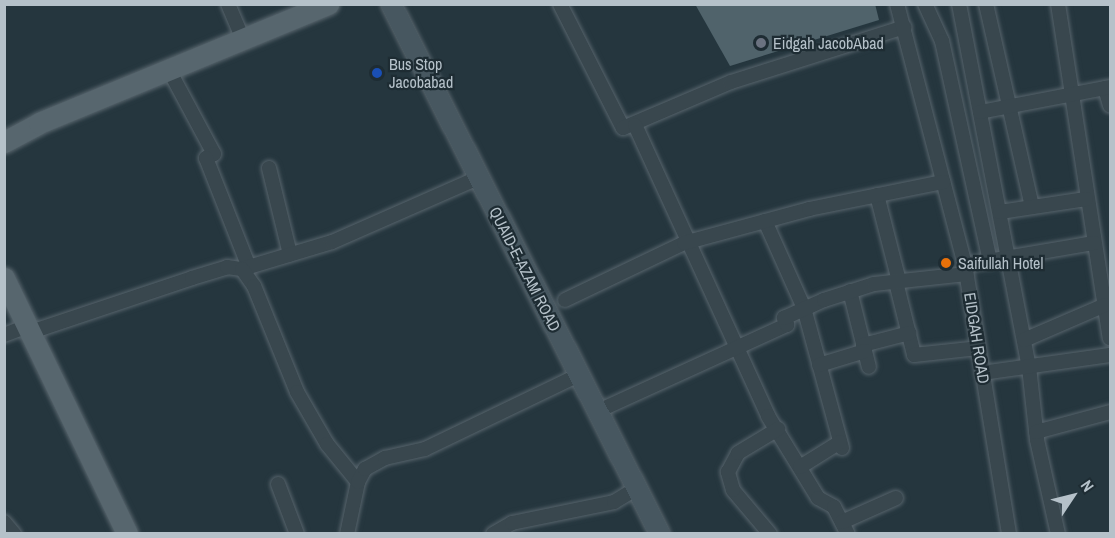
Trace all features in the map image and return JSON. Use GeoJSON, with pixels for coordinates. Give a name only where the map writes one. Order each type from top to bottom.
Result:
{"type":"FeatureCollection","features":[{"type":"Feature","properties":{"kind":"main road"},"geometry":{"type":"LineString","coordinates":[[4,142],[39,123],[243,39],[305,9],[328,4]]}},
{"type":"Feature","properties":{"kind":"main road"},"geometry":{"type":"LineString","coordinates":[[4,278],[26,330],[127,534]]}},
{"type":"Feature","properties":{"kind":"street"},"geometry":{"type":"LineString","coordinates":[[228,4],[243,39]]}},
{"type":"Feature","properties":{"kind":"street","name":"QUAID-E-AZAM ROAD"},"geometry":{"type":"LineString","coordinates":[[391,4],[660,534]]}},
{"type":"Feature","properties":{"kind":"street"},"geometry":{"type":"LineString","coordinates":[[560,4],[623,128],[635,125],[731,82],[904,27]]}},
{"type":"Feature","properties":{"kind":"street","name":"EIDGAH ROAD"},"geometry":{"type":"LineString","coordinates":[[897,4],[965,270],[1009,534]]}},
{"type":"Feature","properties":{"kind":"street"},"geometry":{"type":"LineString","coordinates":[[925,4],[942,41],[990,262]]}},
{"type":"Feature","properties":{"kind":"street"},"geometry":{"type":"LineString","coordinates":[[959,4],[1029,367],[1036,432],[1058,534]]}},
{"type":"Feature","properties":{"kind":"street"},"geometry":{"type":"LineString","coordinates":[[986,4],[1032,207]]}},
{"type":"Feature","properties":{"kind":"street"},"geometry":{"type":"LineString","coordinates":[[1058,4],[1086,199],[1110,338]]}},
{"type":"Feature","properties":{"kind":"street"},"geometry":{"type":"LineString","coordinates":[[169,70],[214,154],[206,158],[246,268],[297,392],[327,444],[358,482]]}},
{"type":"Feature","properties":{"kind":"street"},"geometry":{"type":"LineString","coordinates":[[980,112],[1108,87],[1110,105]]}},
{"type":"Feature","properties":{"kind":"street"},"geometry":{"type":"LineString","coordinates":[[635,125],[735,349],[768,416],[818,498],[834,507],[845,528],[896,498]]}},
{"type":"Feature","properties":{"kind":"street"},"geometry":{"type":"LineString","coordinates":[[269,168],[290,254]]}},
{"type":"Feature","properties":{"kind":"street"},"geometry":{"type":"LineString","coordinates":[[4,335],[227,267],[246,268],[332,242],[478,178]]}},
{"type":"Feature","properties":{"kind":"street"},"geometry":{"type":"LineString","coordinates":[[565,300],[689,242],[765,221],[943,182]]}},
{"type":"Feature","properties":{"kind":"street"},"geometry":{"type":"LineString","coordinates":[[877,195],[914,355],[978,348]]}},
{"type":"Feature","properties":{"kind":"street"},"geometry":{"type":"LineString","coordinates":[[1000,212],[1086,199]]}},
{"type":"Feature","properties":{"kind":"street"},"geometry":{"type":"LineString","coordinates":[[765,221],[804,308],[841,445],[800,467]]}},
{"type":"Feature","properties":{"kind":"street"},"geometry":{"type":"LineString","coordinates":[[598,411],[787,325],[784,318],[804,308],[850,291],[1094,243]]}},
{"type":"Feature","properties":{"kind":"street"},"geometry":{"type":"LineString","coordinates":[[850,291],[869,367]]}},
{"type":"Feature","properties":{"kind":"street"},"geometry":{"type":"LineString","coordinates":[[1024,340],[1105,305]]}},
{"type":"Feature","properties":{"kind":"street"},"geometry":{"type":"LineString","coordinates":[[819,365],[909,333]]}},
{"type":"Feature","properties":{"kind":"street"},"geometry":{"type":"LineString","coordinates":[[982,373],[1110,355]]}},
{"type":"Feature","properties":{"kind":"street"},"geometry":{"type":"LineString","coordinates":[[347,534],[358,482],[364,470],[385,458],[424,449],[579,375]]}},
{"type":"Feature","properties":{"kind":"street"},"geometry":{"type":"LineString","coordinates":[[1036,432],[1110,412]]}},
{"type":"Feature","properties":{"kind":"street"},"geometry":{"type":"LineString","coordinates":[[770,534],[733,490],[728,472],[738,453],[778,429]]}},
{"type":"Feature","properties":{"kind":"street"},"geometry":{"type":"LineString","coordinates":[[278,484],[297,534]]}},
{"type":"Feature","properties":{"kind":"street"},"geometry":{"type":"LineString","coordinates":[[493,534],[512,523],[614,502],[637,488]]}},
{"type":"Feature","properties":{"kind":"street"},"geometry":{"type":"LineString","coordinates":[[4,522],[14,534]]}},
{"type":"Feature","properties":{"kind":"building","name":"Eidgah JacobAbad"},"geometry":{"type":"Polygon","coordinates":[[[695,4],[875,4],[879,20],[730,66],[695,4]]]}},
{"type":"Feature","properties":{"kind":"place","name":"Eidgah JacobAbad"},"geometry":{"type":"Point","coordinates":[761,43]}},
{"type":"Feature","properties":{"kind":"place","name":"Bus Stop Jacobabad"},"geometry":{"type":"Point","coordinates":[377,73]}},
{"type":"Feature","properties":{"kind":"place","name":"Saifullah Hotel"},"geometry":{"type":"Point","coordinates":[946,263]}}]}
